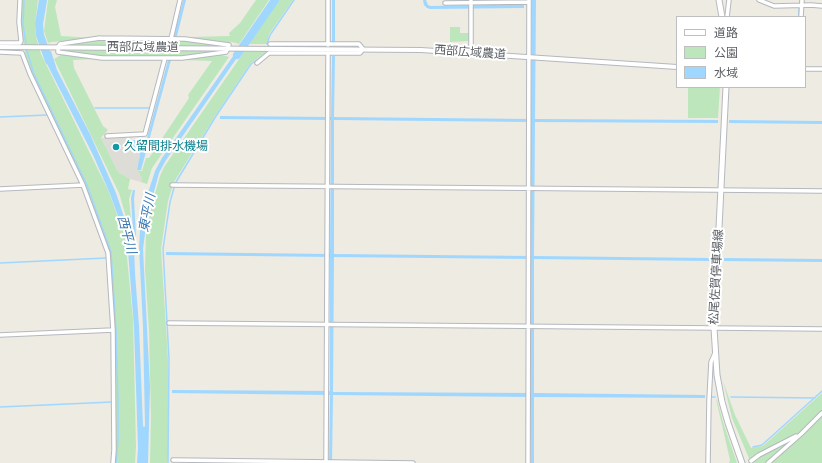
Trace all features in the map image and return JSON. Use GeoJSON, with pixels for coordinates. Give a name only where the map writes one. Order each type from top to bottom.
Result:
{"type":"FeatureCollection","features":[{"type":"Feature","properties":{"kind":"main road"},"geometry":{"type":"LineString","coordinates":[[719,0],[722,16]]}},
{"type":"Feature","properties":{"kind":"main road","name":"松尾佐賀停車場線"},"geometry":{"type":"LineString","coordinates":[[726,88],[714,328],[715,353],[722,402],[742,463]]}},
{"type":"Feature","properties":{"kind":"street"},"geometry":{"type":"LineString","coordinates":[[0,43],[20,43],[21,41],[19,22],[20,0]]}},
{"type":"Feature","properties":{"kind":"street"},"geometry":{"type":"LineString","coordinates":[[171,39],[180,0]]}},
{"type":"Feature","properties":{"kind":"street"},"geometry":{"type":"LineString","coordinates":[[328,0],[328,45]]}},
{"type":"Feature","properties":{"kind":"street"},"geometry":{"type":"LineString","coordinates":[[727,16],[729,0]]}},
{"type":"Feature","properties":{"kind":"street"},"geometry":{"type":"LineString","coordinates":[[759,0],[774,6],[822,6]]}},
{"type":"Feature","properties":{"kind":"street"},"geometry":{"type":"LineString","coordinates":[[802,0],[802,16]]}},
{"type":"Feature","properties":{"kind":"street"},"geometry":{"type":"LineString","coordinates":[[445,3],[529,1],[528,463]]}},
{"type":"Feature","properties":{"kind":"street"},"geometry":{"type":"LineString","coordinates":[[471,2],[471,53]]}},
{"type":"Feature","properties":{"kind":"street"},"geometry":{"type":"LineString","coordinates":[[100,38],[185,39],[230,45],[226,52],[182,58],[102,58],[58,52],[58,47],[60,44],[100,38]]}},
{"type":"Feature","properties":{"kind":"street"},"geometry":{"type":"LineString","coordinates":[[257,63],[269,54],[360,53],[363,49],[359,44],[270,44]]}},
{"type":"Feature","properties":{"kind":"street","name":"西部広域農道"},"geometry":{"type":"LineString","coordinates":[[0,47],[421,50],[676,67]]}},
{"type":"Feature","properties":{"kind":"street"},"geometry":{"type":"LineString","coordinates":[[0,52],[22,52],[30,74],[83,185],[108,254],[113,330],[113,463]]}},
{"type":"Feature","properties":{"kind":"street"},"geometry":{"type":"LineString","coordinates":[[327,462],[327,253],[329,186],[328,53]]}},
{"type":"Feature","properties":{"kind":"street"},"geometry":{"type":"LineString","coordinates":[[107,136],[145,134],[165,58]]}},
{"type":"Feature","properties":{"kind":"street"},"geometry":{"type":"LineString","coordinates":[[806,69],[822,69]]}},
{"type":"Feature","properties":{"kind":"street"},"geometry":{"type":"LineString","coordinates":[[0,189],[83,185]]}},
{"type":"Feature","properties":{"kind":"street"},"geometry":{"type":"LineString","coordinates":[[172,185],[822,191]]}},
{"type":"Feature","properties":{"kind":"street"},"geometry":{"type":"LineString","coordinates":[[169,323],[822,329]]}},
{"type":"Feature","properties":{"kind":"street"},"geometry":{"type":"LineString","coordinates":[[0,335],[113,330]]}},
{"type":"Feature","properties":{"kind":"street"},"geometry":{"type":"LineString","coordinates":[[708,463],[711,362],[715,353]]}},
{"type":"Feature","properties":{"kind":"street"},"geometry":{"type":"LineString","coordinates":[[768,463],[822,413]]}},
{"type":"Feature","properties":{"kind":"street"},"geometry":{"type":"LineString","coordinates":[[751,461],[759,455],[801,434]]}},
{"type":"Feature","properties":{"kind":"street"},"geometry":{"type":"LineString","coordinates":[[173,460],[413,463]]}},
{"type":"Feature","properties":{"kind":"shaded area"},"geometry":{"type":"Polygon","coordinates":[[[132,136],[130,145],[134,148],[141,149],[137,170],[142,178],[141,182],[130,179],[118,172],[101,138],[132,136]]]}},
{"type":"Feature","properties":{"kind":"green space"},"geometry":{"type":"Polygon","coordinates":[[[22,0],[38,0],[35,24],[36,37],[41,54],[109,192],[125,237],[133,319],[136,447],[135,463],[114,463],[116,450],[116,402],[110,253],[86,186],[31,74],[25,53],[21,22],[22,0]]]}},
{"type":"Feature","properties":{"kind":"green space"},"geometry":{"type":"Polygon","coordinates":[[[48,0],[57,0],[55,7],[61,36],[103,40],[185,41],[191,37],[230,36],[229,33],[240,23],[256,0],[269,0],[239,44],[232,42],[220,45],[218,51],[222,55],[229,57],[152,168],[147,184],[141,182],[142,178],[137,170],[142,171],[146,158],[149,158],[189,98],[188,95],[212,61],[185,60],[184,56],[102,56],[96,59],[73,60],[74,68],[103,126],[108,130],[101,138],[118,172],[130,179],[128,189],[132,190],[129,199],[131,219],[127,220],[119,193],[54,59],[65,54],[63,41],[48,43],[44,31],[48,0]]]}},
{"type":"Feature","properties":{"kind":"green space"},"geometry":{"type":"Polygon","coordinates":[[[279,0],[293,0],[269,34],[267,44],[249,44],[279,0]]]}},
{"type":"Feature","properties":{"kind":"green space"},"geometry":{"type":"Polygon","coordinates":[[[450,27],[460,27],[460,33],[469,33],[469,41],[450,42],[450,27]]]}},
{"type":"Feature","properties":{"kind":"green space"},"geometry":{"type":"Polygon","coordinates":[[[244,52],[266,52],[250,64],[215,116],[174,182],[168,201],[161,249],[168,359],[168,460],[167,463],[150,463],[151,416],[149,331],[145,269],[146,233],[152,204],[164,167],[244,52]]]}},
{"type":"Feature","properties":{"kind":"green space"},"geometry":{"type":"Polygon","coordinates":[[[688,88],[720,88],[718,118],[688,118],[688,88]]]}},
{"type":"Feature","properties":{"kind":"green space"},"geometry":{"type":"Polygon","coordinates":[[[723,381],[735,415],[751,448],[763,446],[822,393],[822,463],[751,463],[732,418],[723,381]]]}},
{"type":"Feature","properties":{"kind":"green space"},"geometry":{"type":"Polygon","coordinates":[[[716,399],[737,463],[729,463],[730,460],[716,399]]]}},
{"type":"Feature","properties":{"kind":"water"},"geometry":{"type":"Polygon","coordinates":[[[183,0],[186,0],[177,36],[174,36],[183,0]]]}},
{"type":"Feature","properties":{"kind":"water"},"geometry":{"type":"Polygon","coordinates":[[[332,0],[335,0],[335,43],[332,43],[332,0]]]}},
{"type":"Feature","properties":{"kind":"water"},"geometry":{"type":"Polygon","coordinates":[[[423,0],[426,0],[428,5],[431,6],[524,4],[524,8],[430,9],[424,5],[423,0]]]}},
{"type":"Feature","properties":{"kind":"water"},"geometry":{"type":"Polygon","coordinates":[[[532,0],[536,0],[535,119],[718,120],[718,123],[535,122],[534,256],[710,258],[710,261],[534,259],[534,393],[705,395],[705,398],[534,397],[534,463],[531,463],[530,397],[333,395],[332,463],[329,463],[330,395],[172,393],[172,390],[330,391],[330,257],[166,255],[166,252],[330,254],[331,120],[220,119],[220,116],[331,117],[332,56],[335,56],[334,117],[531,119],[532,0]],[[334,120],[334,254],[531,256],[531,122],[334,120]],[[334,257],[333,392],[531,393],[531,259],[334,257]]]}},
{"type":"Feature","properties":{"kind":"water"},"geometry":{"type":"Polygon","coordinates":[[[43,51],[51,51],[57,70],[90,134],[116,193],[131,236],[133,231],[131,198],[133,190],[135,190],[136,237],[134,248],[144,427],[143,326],[139,248],[140,231],[147,196],[155,171],[162,158],[236,52],[241,52],[166,160],[159,173],[147,218],[143,249],[150,387],[148,463],[137,463],[138,448],[134,327],[126,238],[110,194],[93,155],[48,66],[43,51]]]}},
{"type":"Feature","properties":{"kind":"water"},"geometry":{"type":"Polygon","coordinates":[[[168,60],[171,60],[141,170],[137,170],[141,149],[130,145],[131,140],[141,140],[142,138],[147,138],[168,60]]]}},
{"type":"Feature","properties":{"kind":"water"},"geometry":{"type":"Polygon","coordinates":[[[729,120],[822,121],[822,124],[729,123],[729,120]]]}},
{"type":"Feature","properties":{"kind":"water"},"geometry":{"type":"Polygon","coordinates":[[[722,258],[822,259],[822,262],[722,261],[722,258]]]}},
{"type":"Feature","properties":{"kind":"waterway"},"geometry":{"type":"LineString","coordinates":[[24,0],[23,24],[27,51],[34,74],[87,185],[111,252],[116,330],[118,402],[118,440],[116,463]]}},
{"type":"Feature","properties":{"kind":"waterway","name":"西平川"},"geometry":{"type":"LineString","coordinates":[[43,0],[39,24],[40,35],[49,61]]}},
{"type":"Feature","properties":{"kind":"waterway","name":"東平川"},"geometry":{"type":"LineString","coordinates":[[237,55],[275,0]]}},
{"type":"Feature","properties":{"kind":"waterway"},"geometry":{"type":"LineString","coordinates":[[267,44],[270,35],[294,0]]}},
{"type":"Feature","properties":{"kind":"waterway"},"geometry":{"type":"LineString","coordinates":[[799,7],[799,16]]}},
{"type":"Feature","properties":{"kind":"waterway"},"geometry":{"type":"LineString","coordinates":[[176,182],[216,116],[251,64],[267,53]]}},
{"type":"Feature","properties":{"kind":"waterway"},"geometry":{"type":"LineString","coordinates":[[95,108],[150,108]]}},
{"type":"Feature","properties":{"kind":"waterway"},"geometry":{"type":"LineString","coordinates":[[0,117],[47,115]]}},
{"type":"Feature","properties":{"kind":"waterway"},"geometry":{"type":"LineString","coordinates":[[168,463],[169,359],[163,249],[170,202],[174,188]]}},
{"type":"Feature","properties":{"kind":"waterway"},"geometry":{"type":"LineString","coordinates":[[0,263],[106,258]]}},
{"type":"Feature","properties":{"kind":"waterway"},"geometry":{"type":"LineString","coordinates":[[753,447],[762,445],[822,391]]}},
{"type":"Feature","properties":{"kind":"waterway"},"geometry":{"type":"LineString","coordinates":[[731,397],[815,398]]}},
{"type":"Feature","properties":{"kind":"waterway"},"geometry":{"type":"LineString","coordinates":[[0,407],[112,402]]}},
{"type":"Feature","properties":{"kind":"place","name":"久留間排水機場"},"geometry":{"type":"Point","coordinates":[116,147]}}]}
